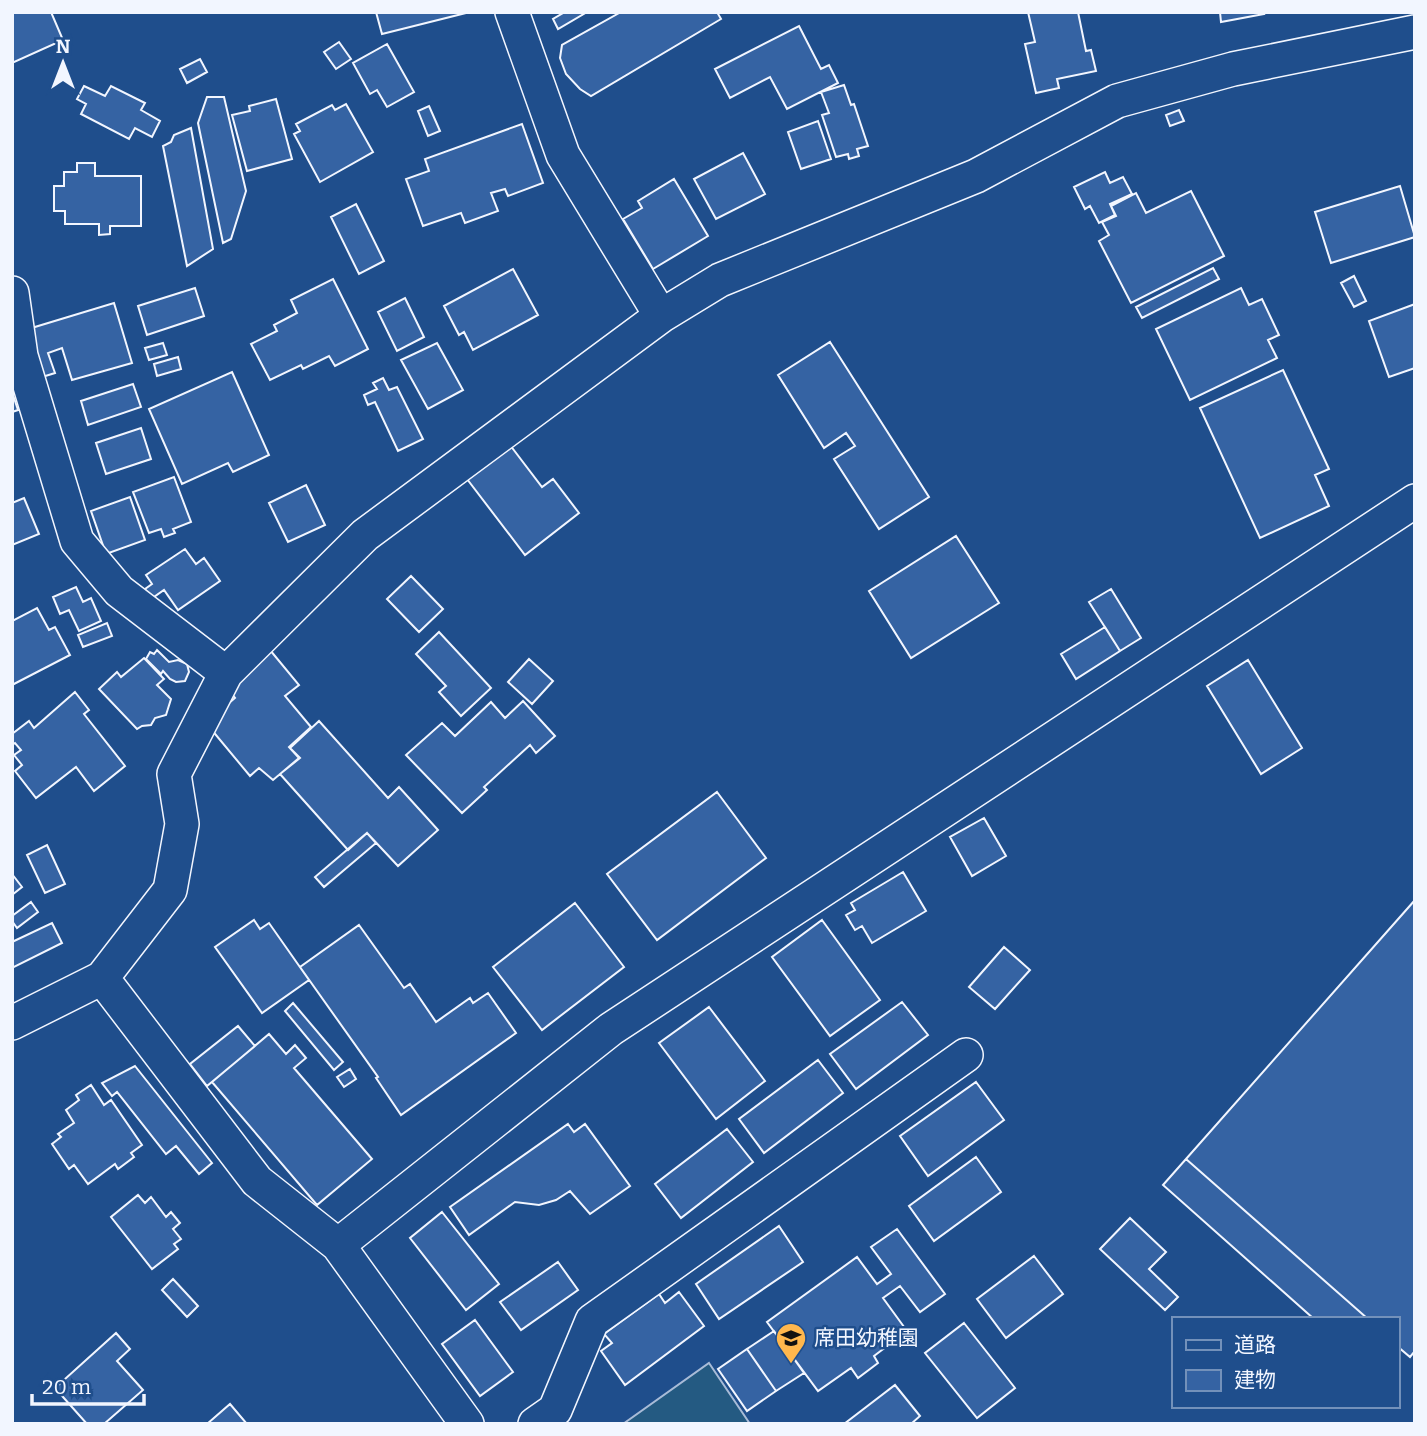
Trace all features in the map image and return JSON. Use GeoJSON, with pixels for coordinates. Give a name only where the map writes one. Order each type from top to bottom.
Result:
{"type":"FeatureCollection","features":[{"type":"Feature","properties":{"kind":"street"},"geometry":{"type":"LineString","coordinates":[[512,12],[563,155],[661,316]]}},
{"type":"Feature","properties":{"kind":"street"},"geometry":{"type":"LineString","coordinates":[[12,1023],[102,978],[170,890],[182,824],[174,774],[226,673],[365,536],[661,316],[720,279],[976,176],[1116,101],[1233,69],[1415,32]]}},
{"type":"Feature","properties":{"kind":"street"},"geometry":{"type":"LineString","coordinates":[[12,293],[17,357],[77,541],[119,591],[226,673]]}},
{"type":"Feature","properties":{"kind":"street"},"geometry":{"type":"LineString","coordinates":[[338,1245],[611,1029],[1415,501]]}},
{"type":"Feature","properties":{"kind":"street"},"geometry":{"type":"LineString","coordinates":[[102,978],[257,1181],[338,1245],[467,1424]]}},
{"type":"Feature","properties":{"kind":"street"},"geometry":{"type":"LineString","coordinates":[[535,1424],[555,1410],[592,1321],[966,1055]]}},
{"type":"Feature","properties":{"kind":"shaded area"},"geometry":{"type":"Polygon","coordinates":[[[709,1363],[750,1424],[623,1424],[709,1363]]]}},
{"type":"Feature","properties":{"kind":"building"},"geometry":{"type":"Polygon","coordinates":[[[12,12],[51,12],[63,40],[12,63],[12,12]]]}},
{"type":"Feature","properties":{"kind":"building"},"geometry":{"type":"Polygon","coordinates":[[[376,12],[470,12],[382,34],[376,12]]]}},
{"type":"Feature","properties":{"kind":"building"},"geometry":{"type":"Polygon","coordinates":[[[565,12],[587,12],[558,29],[553,19],[565,12]]]}},
{"type":"Feature","properties":{"kind":"building"},"geometry":{"type":"Polygon","coordinates":[[[621,12],[717,12],[721,19],[591,96],[566,74],[560,58],[562,45],[621,12]]]}},
{"type":"Feature","properties":{"kind":"building"},"geometry":{"type":"Polygon","coordinates":[[[1028,12],[1078,12],[1086,51],[1091,50],[1096,71],[1057,79],[1059,88],[1036,93],[1025,44],[1035,42],[1028,12]]]}},
{"type":"Feature","properties":{"kind":"building"},"geometry":{"type":"Polygon","coordinates":[[[1220,12],[1263,12],[1264,14],[1221,22],[1220,12]]]}},
{"type":"Feature","properties":{"kind":"building"},"geometry":{"type":"Polygon","coordinates":[[[799,26],[821,69],[829,65],[838,83],[787,109],[770,77],[730,98],[715,69],[799,26]]]}},
{"type":"Feature","properties":{"kind":"building"},"geometry":{"type":"Polygon","coordinates":[[[339,42],[351,59],[336,69],[324,52],[339,42]]]}},
{"type":"Feature","properties":{"kind":"building"},"geometry":{"type":"Polygon","coordinates":[[[387,44],[414,92],[387,107],[377,90],[370,94],[353,63],[387,44]]]}},
{"type":"Feature","properties":{"kind":"building"},"geometry":{"type":"Polygon","coordinates":[[[200,59],[207,72],[187,83],[180,69],[200,59]]]}},
{"type":"Feature","properties":{"kind":"building"},"geometry":{"type":"Polygon","coordinates":[[[844,85],[851,105],[854,104],[868,146],[857,149],[859,156],[849,159],[848,154],[836,157],[822,115],[829,113],[821,92],[844,85]]]}},
{"type":"Feature","properties":{"kind":"building"},"geometry":{"type":"Polygon","coordinates":[[[84,86],[105,96],[111,86],[145,103],[141,110],[160,121],[152,137],[135,128],[129,139],[81,114],[86,104],[77,99],[84,86]]]}},
{"type":"Feature","properties":{"kind":"building"},"geometry":{"type":"Polygon","coordinates":[[[207,97],[224,97],[246,191],[231,239],[223,243],[198,123],[207,97]]]}},
{"type":"Feature","properties":{"kind":"building"},"geometry":{"type":"Polygon","coordinates":[[[276,99],[292,159],[247,171],[232,115],[250,111],[249,106],[276,99]]]}},
{"type":"Feature","properties":{"kind":"building"},"geometry":{"type":"Polygon","coordinates":[[[346,104],[373,152],[320,182],[294,134],[300,131],[296,124],[332,105],[335,110],[346,104]]]}},
{"type":"Feature","properties":{"kind":"building"},"geometry":{"type":"Polygon","coordinates":[[[429,106],[440,131],[428,136],[418,111],[429,106]]]}},
{"type":"Feature","properties":{"kind":"building"},"geometry":{"type":"Polygon","coordinates":[[[1179,110],[1184,121],[1170,126],[1166,115],[1179,110]]]}},
{"type":"Feature","properties":{"kind":"building"},"geometry":{"type":"Polygon","coordinates":[[[818,121],[831,159],[801,169],[788,132],[818,121]]]}},
{"type":"Feature","properties":{"kind":"building"},"geometry":{"type":"Polygon","coordinates":[[[522,124],[543,183],[508,196],[505,189],[491,193],[498,211],[465,223],[461,213],[423,226],[406,179],[429,171],[425,159],[522,124]]]}},
{"type":"Feature","properties":{"kind":"building"},"geometry":{"type":"Polygon","coordinates":[[[191,128],[213,249],[187,266],[163,146],[171,142],[174,135],[191,128]]]}},
{"type":"Feature","properties":{"kind":"building"},"geometry":{"type":"Polygon","coordinates":[[[743,153],[765,194],[716,219],[694,179],[743,153]]]}},
{"type":"Feature","properties":{"kind":"building"},"geometry":{"type":"Polygon","coordinates":[[[77,163],[95,163],[95,176],[141,176],[141,226],[110,226],[110,234],[99,235],[99,224],[65,224],[65,211],[54,211],[54,186],[64,186],[64,172],[77,172],[77,163]]]}},
{"type":"Feature","properties":{"kind":"building"},"geometry":{"type":"Polygon","coordinates":[[[1105,172],[1110,183],[1123,177],[1132,194],[1110,204],[1115,215],[1099,223],[1090,206],[1085,209],[1074,187],[1105,172]]]}},
{"type":"Feature","properties":{"kind":"building"},"geometry":{"type":"Polygon","coordinates":[[[674,179],[708,236],[653,269],[623,219],[642,208],[638,201],[674,179]]]}},
{"type":"Feature","properties":{"kind":"building"},"geometry":{"type":"Polygon","coordinates":[[[1400,186],[1415,237],[1331,263],[1315,212],[1400,186]]]}},
{"type":"Feature","properties":{"kind":"building"},"geometry":{"type":"Polygon","coordinates":[[[1191,191],[1224,256],[1131,303],[1099,241],[1109,235],[1102,222],[1116,216],[1111,206],[1136,193],[1146,213],[1191,191]]]}},
{"type":"Feature","properties":{"kind":"building"},"geometry":{"type":"Polygon","coordinates":[[[356,204],[384,261],[359,274],[331,217],[356,204]]]}},
{"type":"Feature","properties":{"kind":"building"},"geometry":{"type":"Polygon","coordinates":[[[1213,268],[1219,279],[1142,318],[1136,307],[1213,268]]]}},
{"type":"Feature","properties":{"kind":"building"},"geometry":{"type":"Polygon","coordinates":[[[513,269],[538,315],[473,350],[464,332],[459,335],[444,306],[513,269]]]}},
{"type":"Feature","properties":{"kind":"building"},"geometry":{"type":"Polygon","coordinates":[[[1354,276],[1366,301],[1354,307],[1341,283],[1354,276]]]}},
{"type":"Feature","properties":{"kind":"building"},"geometry":{"type":"Polygon","coordinates":[[[333,279],[368,349],[335,366],[329,356],[303,369],[301,365],[270,380],[251,344],[277,331],[274,325],[297,313],[291,300],[333,279]]]}},
{"type":"Feature","properties":{"kind":"building"},"geometry":{"type":"Polygon","coordinates":[[[195,288],[204,316],[147,335],[138,306],[195,288]]]}},
{"type":"Feature","properties":{"kind":"building"},"geometry":{"type":"Polygon","coordinates":[[[1241,288],[1249,305],[1262,299],[1279,335],[1268,340],[1277,358],[1190,400],[1156,329],[1241,288]]]}},
{"type":"Feature","properties":{"kind":"building"},"geometry":{"type":"Polygon","coordinates":[[[405,298],[424,337],[397,351],[378,312],[405,298]]]}},
{"type":"Feature","properties":{"kind":"building"},"geometry":{"type":"Polygon","coordinates":[[[114,303],[132,363],[72,380],[62,348],[48,353],[55,373],[39,378],[25,330],[114,303]]]}},
{"type":"Feature","properties":{"kind":"building"},"geometry":{"type":"Polygon","coordinates":[[[1415,304],[1415,368],[1389,377],[1369,321],[1415,304]]]}},
{"type":"Feature","properties":{"kind":"building"},"geometry":{"type":"Polygon","coordinates":[[[830,342],[929,497],[879,529],[834,459],[855,446],[846,433],[824,448],[778,375],[830,342]]]}},
{"type":"Feature","properties":{"kind":"building"},"geometry":{"type":"Polygon","coordinates":[[[163,343],[167,355],[149,360],[145,348],[163,343]]]}},
{"type":"Feature","properties":{"kind":"building"},"geometry":{"type":"Polygon","coordinates":[[[437,343],[463,390],[428,409],[401,360],[437,343]]]}},
{"type":"Feature","properties":{"kind":"building"},"geometry":{"type":"Polygon","coordinates":[[[178,357],[181,369],[157,376],[154,364],[178,357]]]}},
{"type":"Feature","properties":{"kind":"building"},"geometry":{"type":"Polygon","coordinates":[[[1283,370],[1329,469],[1315,475],[1329,506],[1260,538],[1200,408],[1283,370]]]}},
{"type":"Feature","properties":{"kind":"building"},"geometry":{"type":"Polygon","coordinates":[[[232,372],[269,455],[233,472],[228,463],[182,484],[149,409],[232,372]]]}},
{"type":"Feature","properties":{"kind":"building"},"geometry":{"type":"Polygon","coordinates":[[[383,378],[389,390],[397,387],[423,439],[398,451],[375,402],[368,405],[364,395],[377,389],[373,383],[383,378]]]}},
{"type":"Feature","properties":{"kind":"building"},"geometry":{"type":"Polygon","coordinates":[[[133,384],[141,407],[88,425],[81,401],[133,384]]]}},
{"type":"Feature","properties":{"kind":"building"},"geometry":{"type":"Polygon","coordinates":[[[12,392],[18,410],[12,412],[12,392]]]}},
{"type":"Feature","properties":{"kind":"building"},"geometry":{"type":"Polygon","coordinates":[[[141,428],[151,459],[106,474],[96,443],[141,428]]]}},
{"type":"Feature","properties":{"kind":"building"},"geometry":{"type":"Polygon","coordinates":[[[510,445],[542,487],[553,479],[579,513],[525,555],[467,479],[510,445]]]}},
{"type":"Feature","properties":{"kind":"building"},"geometry":{"type":"Polygon","coordinates":[[[174,477],[191,522],[173,529],[175,533],[164,537],[161,529],[149,533],[133,492],[174,477]]]}},
{"type":"Feature","properties":{"kind":"building"},"geometry":{"type":"Polygon","coordinates":[[[306,485],[325,525],[288,542],[269,503],[306,485]]]}},
{"type":"Feature","properties":{"kind":"building"},"geometry":{"type":"Polygon","coordinates":[[[130,497],[145,540],[106,554],[91,511],[130,497]]]}},
{"type":"Feature","properties":{"kind":"building"},"geometry":{"type":"Polygon","coordinates":[[[24,498],[39,534],[12,545],[12,503],[24,498]]]}},
{"type":"Feature","properties":{"kind":"building"},"geometry":{"type":"Polygon","coordinates":[[[956,536],[999,603],[911,658],[869,591],[956,536]]]}},
{"type":"Feature","properties":{"kind":"building"},"geometry":{"type":"Polygon","coordinates":[[[185,549],[196,564],[204,558],[220,581],[178,610],[164,590],[151,599],[145,589],[152,584],[146,575],[185,549]]]}},
{"type":"Feature","properties":{"kind":"building"},"geometry":{"type":"Polygon","coordinates":[[[411,576],[443,609],[419,632],[387,599],[411,576]]]}},
{"type":"Feature","properties":{"kind":"building"},"geometry":{"type":"Polygon","coordinates":[[[76,587],[83,602],[91,598],[101,621],[79,631],[69,610],[60,614],[53,597],[76,587]]]}},
{"type":"Feature","properties":{"kind":"building"},"geometry":{"type":"Polygon","coordinates":[[[1111,589],[1141,638],[1120,651],[1089,602],[1111,589]]]}},
{"type":"Feature","properties":{"kind":"building"},"geometry":{"type":"Polygon","coordinates":[[[37,608],[49,630],[55,627],[70,655],[12,685],[12,621],[37,608]]]}},
{"type":"Feature","properties":{"kind":"building"},"geometry":{"type":"Polygon","coordinates":[[[107,623],[112,636],[83,647],[78,635],[107,623]]]}},
{"type":"Feature","properties":{"kind":"building"},"geometry":{"type":"Polygon","coordinates":[[[1105,627],[1120,651],[1076,679],[1061,654],[1105,627]]]}},
{"type":"Feature","properties":{"kind":"building"},"geometry":{"type":"Polygon","coordinates":[[[439,632],[491,688],[461,716],[439,692],[446,686],[416,654],[439,632]]]}},
{"type":"Feature","properties":{"kind":"building"},"geometry":{"type":"Polygon","coordinates":[[[157,650],[169,662],[178,660],[187,664],[189,672],[185,681],[176,682],[163,671],[161,674],[146,659],[150,652],[154,654],[157,650]]]}},
{"type":"Feature","properties":{"kind":"building"},"geometry":{"type":"Polygon","coordinates":[[[270,650],[299,685],[285,696],[311,727],[289,747],[299,758],[273,780],[259,768],[250,776],[206,723],[235,698],[226,687],[270,650]]]}},
{"type":"Feature","properties":{"kind":"building"},"geometry":{"type":"Polygon","coordinates":[[[144,658],[164,679],[157,685],[171,699],[166,715],[155,718],[151,725],[137,729],[99,689],[117,672],[121,677],[144,658]]]}},
{"type":"Feature","properties":{"kind":"building"},"geometry":{"type":"Polygon","coordinates":[[[529,659],[553,681],[532,704],[508,682],[529,659]]]}},
{"type":"Feature","properties":{"kind":"building"},"geometry":{"type":"Polygon","coordinates":[[[1248,660],[1302,748],[1261,774],[1207,686],[1248,660]]]}},
{"type":"Feature","properties":{"kind":"building"},"geometry":{"type":"Polygon","coordinates":[[[75,692],[89,710],[84,714],[125,766],[94,791],[76,767],[36,798],[15,771],[22,765],[14,755],[21,750],[15,743],[12,745],[12,734],[29,721],[34,728],[75,692]]]}},
{"type":"Feature","properties":{"kind":"building"},"geometry":{"type":"Polygon","coordinates":[[[523,701],[555,736],[536,753],[530,745],[484,787],[487,790],[462,813],[406,755],[442,723],[455,736],[491,702],[505,718],[523,701]]]}},
{"type":"Feature","properties":{"kind":"building"},"geometry":{"type":"Polygon","coordinates":[[[319,721],[388,798],[399,787],[438,830],[398,866],[367,833],[348,850],[280,774],[300,758],[290,748],[319,721]]]}},
{"type":"Feature","properties":{"kind":"building"},"geometry":{"type":"Polygon","coordinates":[[[717,792],[766,858],[657,940],[607,874],[717,792]]]}},
{"type":"Feature","properties":{"kind":"building"},"geometry":{"type":"Polygon","coordinates":[[[984,818],[1006,856],[972,876],[950,837],[984,818]]]}},
{"type":"Feature","properties":{"kind":"building"},"geometry":{"type":"Polygon","coordinates":[[[367,833],[376,843],[324,887],[315,877],[367,833]]]}},
{"type":"Feature","properties":{"kind":"building"},"geometry":{"type":"Polygon","coordinates":[[[47,845],[65,884],[45,893],[27,855],[47,845]]]}},
{"type":"Feature","properties":{"kind":"building"},"geometry":{"type":"Polygon","coordinates":[[[903,872],[926,911],[872,943],[862,926],[855,930],[846,915],[855,910],[851,903],[903,872]]]}},
{"type":"Feature","properties":{"kind":"building"},"geometry":{"type":"Polygon","coordinates":[[[12,874],[22,887],[12,895],[12,874]]]}},
{"type":"Feature","properties":{"kind":"building"},"geometry":{"type":"Polygon","coordinates":[[[1415,900],[1415,1351],[1410,1357],[1399,1348],[1399,1317],[1366,1317],[1186,1159],[1415,900]]]}},
{"type":"Feature","properties":{"kind":"building"},"geometry":{"type":"Polygon","coordinates":[[[31,902],[38,912],[17,928],[12,916],[31,902]]]}},
{"type":"Feature","properties":{"kind":"building"},"geometry":{"type":"Polygon","coordinates":[[[575,903],[624,967],[542,1030],[493,967],[575,903]]]}},
{"type":"Feature","properties":{"kind":"building"},"geometry":{"type":"Polygon","coordinates":[[[254,920],[260,929],[269,923],[309,980],[262,1013],[215,947],[254,920]]]}},
{"type":"Feature","properties":{"kind":"building"},"geometry":{"type":"Polygon","coordinates":[[[822,920],[880,1000],[830,1036],[772,957],[822,920]]]}},
{"type":"Feature","properties":{"kind":"building"},"geometry":{"type":"Polygon","coordinates":[[[52,923],[62,943],[12,968],[12,942],[52,923]]]}},
{"type":"Feature","properties":{"kind":"building"},"geometry":{"type":"Polygon","coordinates":[[[359,925],[404,988],[410,984],[436,1022],[470,998],[473,1003],[488,993],[516,1033],[401,1115],[376,1078],[378,1077],[300,967],[359,925]]]}},
{"type":"Feature","properties":{"kind":"building"},"geometry":{"type":"Polygon","coordinates":[[[1004,947],[1030,970],[995,1009],[969,987],[1004,947]]]}},
{"type":"Feature","properties":{"kind":"building"},"geometry":{"type":"Polygon","coordinates":[[[902,1002],[928,1035],[856,1089],[830,1054],[902,1002]]]}},
{"type":"Feature","properties":{"kind":"building"},"geometry":{"type":"Polygon","coordinates":[[[293,1003],[343,1062],[334,1070],[285,1011],[293,1003]]]}},
{"type":"Feature","properties":{"kind":"building"},"geometry":{"type":"Polygon","coordinates":[[[709,1007],[765,1081],[716,1119],[659,1043],[709,1007]]]}},
{"type":"Feature","properties":{"kind":"building"},"geometry":{"type":"Polygon","coordinates":[[[238,1026],[255,1046],[207,1086],[190,1064],[238,1026]]]}},
{"type":"Feature","properties":{"kind":"building"},"geometry":{"type":"Polygon","coordinates":[[[269,1034],[286,1054],[295,1045],[306,1058],[294,1068],[372,1159],[317,1205],[212,1082],[269,1034]]]}},
{"type":"Feature","properties":{"kind":"building"},"geometry":{"type":"Polygon","coordinates":[[[818,1060],[843,1093],[764,1153],[739,1119],[818,1060]]]}},
{"type":"Feature","properties":{"kind":"building"},"geometry":{"type":"Polygon","coordinates":[[[135,1066],[212,1163],[199,1174],[176,1146],[166,1154],[117,1092],[112,1096],[102,1083],[135,1066]]]}},
{"type":"Feature","properties":{"kind":"building"},"geometry":{"type":"Polygon","coordinates":[[[350,1069],[356,1079],[344,1087],[337,1077],[350,1069]]]}},
{"type":"Feature","properties":{"kind":"building"},"geometry":{"type":"Polygon","coordinates":[[[976,1082],[1004,1120],[928,1176],[900,1136],[976,1082]]]}},
{"type":"Feature","properties":{"kind":"building"},"geometry":{"type":"Polygon","coordinates":[[[91,1085],[104,1105],[111,1100],[142,1145],[131,1153],[134,1157],[118,1169],[115,1164],[88,1184],[74,1165],[69,1169],[52,1144],[61,1137],[58,1134],[74,1123],[66,1110],[79,1100],[76,1095],[91,1085]]]}},
{"type":"Feature","properties":{"kind":"building"},"geometry":{"type":"Polygon","coordinates":[[[568,1124],[574,1132],[585,1124],[630,1186],[590,1214],[570,1191],[556,1200],[539,1205],[515,1202],[469,1235],[450,1207],[568,1124]]]}},
{"type":"Feature","properties":{"kind":"building"},"geometry":{"type":"Polygon","coordinates":[[[727,1129],[753,1162],[681,1218],[655,1184],[727,1129]]]}},
{"type":"Feature","properties":{"kind":"building"},"geometry":{"type":"Polygon","coordinates":[[[976,1157],[1001,1192],[934,1241],[909,1206],[976,1157]]]}},
{"type":"Feature","properties":{"kind":"building"},"geometry":{"type":"Polygon","coordinates":[[[1186,1159],[1366,1317],[1312,1317],[1163,1185],[1186,1159]]]}},
{"type":"Feature","properties":{"kind":"building"},"geometry":{"type":"Polygon","coordinates":[[[138,1195],[145,1203],[151,1197],[166,1217],[171,1212],[180,1223],[173,1229],[181,1239],[174,1244],[178,1249],[152,1269],[111,1217],[138,1195]]]}},
{"type":"Feature","properties":{"kind":"building"},"geometry":{"type":"Polygon","coordinates":[[[442,1212],[499,1284],[466,1310],[410,1238],[442,1212]]]}},
{"type":"Feature","properties":{"kind":"building"},"geometry":{"type":"Polygon","coordinates":[[[1130,1218],[1166,1252],[1149,1269],[1178,1297],[1165,1310],[1100,1249],[1130,1218]]]}},
{"type":"Feature","properties":{"kind":"building"},"geometry":{"type":"Polygon","coordinates":[[[779,1226],[803,1262],[719,1319],[696,1284],[779,1226]]]}},
{"type":"Feature","properties":{"kind":"building"},"geometry":{"type":"Polygon","coordinates":[[[897,1229],[945,1294],[920,1312],[900,1286],[883,1298],[907,1331],[874,1356],[878,1363],[858,1378],[851,1368],[818,1391],[767,1322],[857,1257],[877,1284],[891,1274],[871,1247],[897,1229]]]}},
{"type":"Feature","properties":{"kind":"building"},"geometry":{"type":"Polygon","coordinates":[[[1034,1256],[1063,1294],[1006,1338],[977,1299],[1034,1256]]]}},
{"type":"Feature","properties":{"kind":"building"},"geometry":{"type":"Polygon","coordinates":[[[558,1262],[578,1290],[521,1330],[500,1302],[558,1262]]]}},
{"type":"Feature","properties":{"kind":"building"},"geometry":{"type":"Polygon","coordinates":[[[173,1279],[198,1306],[187,1317],[162,1290],[173,1279]]]}},
{"type":"Feature","properties":{"kind":"building"},"geometry":{"type":"Polygon","coordinates":[[[679,1292],[704,1326],[625,1385],[601,1351],[612,1343],[604,1334],[659,1294],[665,1303],[679,1292]]]}},
{"type":"Feature","properties":{"kind":"building"},"geometry":{"type":"Polygon","coordinates":[[[475,1320],[513,1372],[480,1396],[442,1344],[475,1320]]]}},
{"type":"Feature","properties":{"kind":"building"},"geometry":{"type":"Polygon","coordinates":[[[964,1323],[1015,1388],[977,1418],[925,1353],[964,1323]]]}},
{"type":"Feature","properties":{"kind":"building"},"geometry":{"type":"Polygon","coordinates":[[[774,1331],[804,1373],[776,1391],[747,1349],[774,1331]]]}},
{"type":"Feature","properties":{"kind":"building"},"geometry":{"type":"Polygon","coordinates":[[[116,1333],[130,1349],[117,1361],[143,1390],[104,1424],[87,1424],[55,1388],[116,1333]]]}},
{"type":"Feature","properties":{"kind":"building"},"geometry":{"type":"Polygon","coordinates":[[[747,1349],[776,1391],[747,1411],[718,1369],[747,1349]]]}},
{"type":"Feature","properties":{"kind":"building"},"geometry":{"type":"Polygon","coordinates":[[[895,1385],[920,1416],[911,1424],[844,1424],[895,1385]]]}},
{"type":"Feature","properties":{"kind":"building"},"geometry":{"type":"Polygon","coordinates":[[[230,1404],[247,1424],[207,1424],[230,1404]]]}},
{"type":"Feature","properties":{"kind":"place","name":"席田幼稚園"},"geometry":{"type":"Point","coordinates":[791,1365]}}]}
